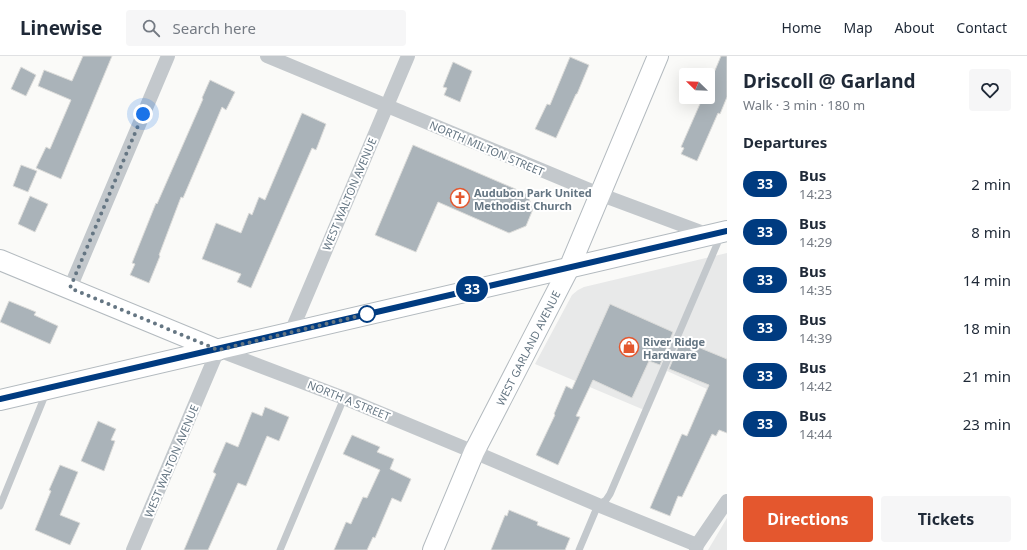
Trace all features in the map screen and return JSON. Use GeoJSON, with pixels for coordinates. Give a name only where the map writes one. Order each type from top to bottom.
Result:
{"type":"FeatureCollection","features":[{"type":"Feature","properties":{"kind":"street"},"geometry":{"type":"LineString","coordinates":[[70,288],[168,56]]}},
{"type":"Feature","properties":{"kind":"street","name":"NORTH MILTON STREET"},"geometry":{"type":"LineString","coordinates":[[267,56],[599,194],[720,232]]}},
{"type":"Feature","properties":{"kind":"street","name":"WEST WALTON AVENUE"},"geometry":{"type":"LineString","coordinates":[[291,332],[408,56]]}},
{"type":"Feature","properties":{"kind":"street","name":"WEST GARLAND AVENUE"},"geometry":{"type":"LineString","coordinates":[[433,550],[474,452],[570,266],[658,56]]}},
{"type":"Feature","properties":{"kind":"street"},"geometry":{"type":"LineString","coordinates":[[0,400],[720,232]]}},
{"type":"Feature","properties":{"kind":"street","name":"NORTH A STREET"},"geometry":{"type":"LineString","coordinates":[[0,260],[218,350],[344,398],[697,547]]}},
{"type":"Feature","properties":{"kind":"street","name":"WEST WALTON AVENUE"},"geometry":{"type":"LineString","coordinates":[[134,550],[218,350]]}},
{"type":"Feature","properties":{"kind":"street"},"geometry":{"type":"LineString","coordinates":[[697,547],[727,501]]}},
{"type":"Feature","properties":{"kind":"lane"},"geometry":{"type":"LineString","coordinates":[[579,550],[598,505],[606,500],[610,494],[720,232]]}},
{"type":"Feature","properties":{"kind":"lane"},"geometry":{"type":"LineString","coordinates":[[0,506],[48,388]]}},
{"type":"Feature","properties":{"kind":"lane"},"geometry":{"type":"LineString","coordinates":[[280,550],[344,398]]}},
{"type":"Feature","properties":{"kind":"shaded area"},"geometry":{"type":"Polygon","coordinates":[[[727,253],[727,398],[667,371],[649,412],[535,364],[572,295],[578,290],[584,287],[727,253]]]}},
{"type":"Feature","properties":{"kind":"shaded area"},"geometry":{"type":"Polygon","coordinates":[[[727,518],[727,550],[708,550],[727,518]]]}},
{"type":"Feature","properties":{"kind":"building"},"geometry":{"type":"Polygon","coordinates":[[[83,56],[112,56],[61,179],[36,168],[46,147],[50,149],[71,100],[38,86],[44,70],[72,81],[83,56]]]}},
{"type":"Feature","properties":{"kind":"building"},"geometry":{"type":"Polygon","coordinates":[[[721,56],[727,56],[727,97],[720,114],[718,113],[697,161],[681,154],[684,148],[681,147],[700,104],[715,104],[715,70],[721,56]]]}},
{"type":"Feature","properties":{"kind":"building"},"geometry":{"type":"Polygon","coordinates":[[[570,57],[589,65],[556,138],[535,129],[547,104],[550,105],[570,57]]]}},
{"type":"Feature","properties":{"kind":"building"},"geometry":{"type":"Polygon","coordinates":[[[453,62],[472,71],[460,102],[444,95],[447,88],[443,87],[453,62]]]}},
{"type":"Feature","properties":{"kind":"building"},"geometry":{"type":"Polygon","coordinates":[[[21,67],[36,75],[26,96],[11,89],[21,67]]]}},
{"type":"Feature","properties":{"kind":"building"},"geometry":{"type":"Polygon","coordinates":[[[210,80],[235,92],[226,110],[222,107],[183,198],[181,197],[149,283],[130,275],[135,264],[132,263],[156,203],[157,204],[210,80]]]}},
{"type":"Feature","properties":{"kind":"building"},"geometry":{"type":"Polygon","coordinates":[[[302,113],[326,124],[316,150],[312,148],[251,288],[237,282],[241,274],[202,259],[216,223],[241,233],[249,213],[252,215],[259,197],[265,200],[302,113]]]}},
{"type":"Feature","properties":{"kind":"building","name":"Audubon Park United Methodist Church"},"geometry":{"type":"Polygon","coordinates":[[[413,145],[527,194],[533,209],[526,226],[509,233],[438,202],[416,252],[375,235],[413,145]]]}},
{"type":"Feature","properties":{"kind":"building"},"geometry":{"type":"Polygon","coordinates":[[[21,165],[37,171],[28,192],[13,186],[21,165]]]}},
{"type":"Feature","properties":{"kind":"building"},"geometry":{"type":"Polygon","coordinates":[[[30,196],[48,204],[35,232],[18,224],[30,196]]]}},
{"type":"Feature","properties":{"kind":"building"},"geometry":{"type":"Polygon","coordinates":[[[9,301],[36,312],[34,315],[58,326],[50,344],[0,322],[9,301]]]}},
{"type":"Feature","properties":{"kind":"building","name":"River Ridge Hardware"},"geometry":{"type":"Polygon","coordinates":[[[610,304],[673,332],[660,365],[649,361],[632,398],[593,380],[576,416],[580,417],[558,465],[536,455],[555,415],[554,414],[566,386],[572,389],[610,304]]]}},
{"type":"Feature","properties":{"kind":"building"},"geometry":{"type":"Polygon","coordinates":[[[681,340],[727,359],[727,433],[719,430],[716,436],[712,434],[682,497],[678,496],[670,516],[650,508],[682,434],[687,436],[709,385],[669,369],[681,340]]]}},
{"type":"Feature","properties":{"kind":"building"},"geometry":{"type":"Polygon","coordinates":[[[265,407],[289,417],[279,441],[267,436],[246,486],[238,483],[208,550],[184,550],[216,474],[213,472],[226,442],[238,447],[252,412],[262,416],[265,407]]]}},
{"type":"Feature","properties":{"kind":"building"},"geometry":{"type":"Polygon","coordinates":[[[98,421],[116,429],[111,440],[115,441],[104,471],[81,461],[98,421]]]}},
{"type":"Feature","properties":{"kind":"building"},"geometry":{"type":"Polygon","coordinates":[[[352,435],[380,447],[377,452],[394,459],[390,469],[411,479],[401,502],[392,498],[375,538],[373,537],[367,550],[334,550],[346,522],[351,524],[363,497],[367,498],[380,470],[343,454],[352,435]]]}},
{"type":"Feature","properties":{"kind":"building"},"geometry":{"type":"Polygon","coordinates":[[[60,465],[78,472],[60,515],[80,523],[70,545],[35,530],[51,491],[49,490],[60,465]]]}},
{"type":"Feature","properties":{"kind":"building"},"geometry":{"type":"Polygon","coordinates":[[[509,510],[538,522],[537,525],[570,538],[565,550],[491,550],[505,515],[507,516],[509,510]]]}},
{"type":"Feature","properties":{"kind":"bus line","name":"33"},"geometry":{"type":"LineString","coordinates":[[0,399],[218,350],[570,266],[727,231]]}},
{"type":"Feature","properties":{"kind":"place","name":"Audubon Park United Methodist Church"},"geometry":{"type":"Point","coordinates":[460,198]}},
{"type":"Feature","properties":{"kind":"place","name":"River Ridge Hardware"},"geometry":{"type":"Point","coordinates":[629,347]}},
{"type":"Feature","properties":{"kind":"route"},"geometry":{"type":"LineString","coordinates":[[143,114],[70,288],[218,350],[367,314]]}}]}
